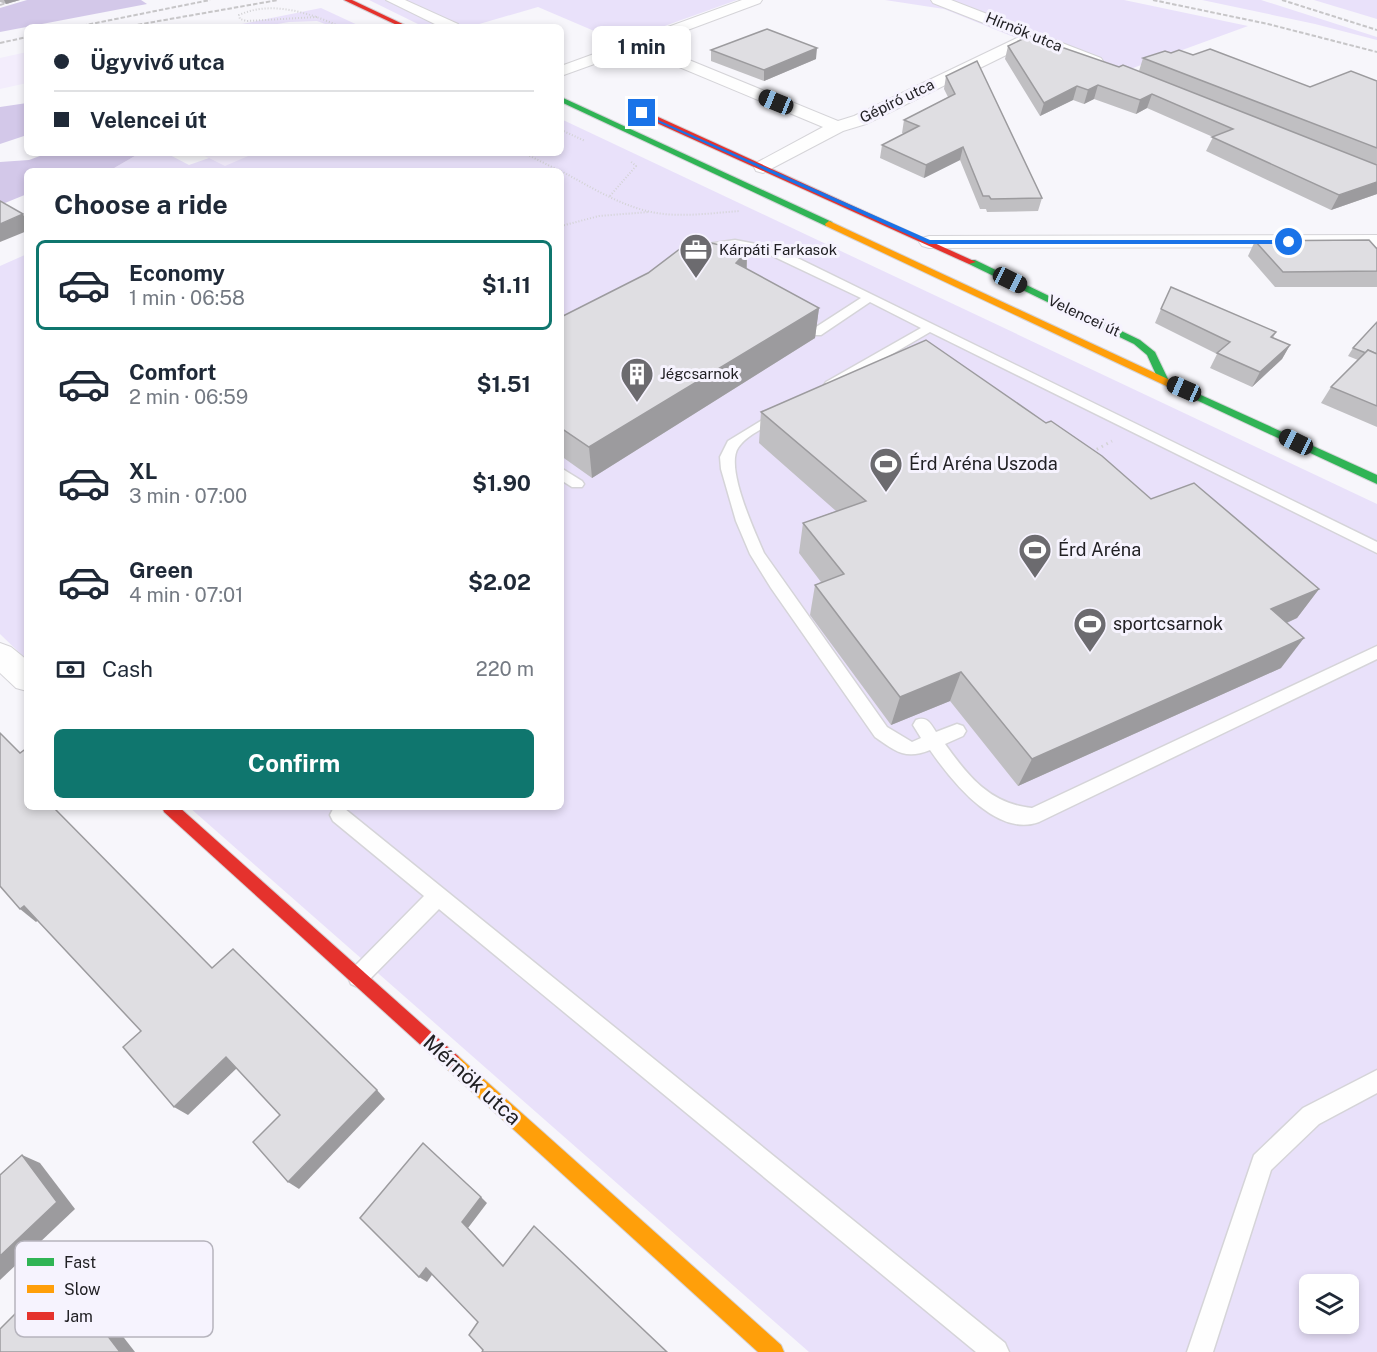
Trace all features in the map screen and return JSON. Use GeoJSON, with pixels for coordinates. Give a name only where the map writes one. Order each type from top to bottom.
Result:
{"type":"FeatureCollection","features":[{"type":"Feature","properties":{"kind":"street"},"geometry":{"type":"LineString","coordinates":[[347,0],[399,24]]}},
{"type":"Feature","properties":{"kind":"street"},"geometry":{"type":"LineString","coordinates":[[393,0],[446,24]]}},
{"type":"Feature","properties":{"kind":"street"},"geometry":{"type":"LineString","coordinates":[[565,76],[634,43],[755,0]]}},
{"type":"Feature","properties":{"kind":"street","name":"Hírnök utca"},"geometry":{"type":"LineString","coordinates":[[938,0],[1108,66]]}},
{"type":"Feature","properties":{"kind":"street","name":"Gépíró utca"},"geometry":{"type":"LineString","coordinates":[[763,167],[837,126],[860,120],[1033,36]]}},
{"type":"Feature","properties":{"kind":"street"},"geometry":{"type":"LineString","coordinates":[[634,43],[837,126]]}},
{"type":"Feature","properties":{"kind":"street","name":"Velencei út"},"geometry":{"type":"LineString","coordinates":[[564,100],[1377,480]]}},
{"type":"Feature","properties":{"kind":"street","name":"Velencei út"},"geometry":{"type":"LineString","coordinates":[[614,100],[929,242],[1148,348],[1155,356],[1162,379]]}},
{"type":"Feature","properties":{"kind":"street"},"geometry":{"type":"LineString","coordinates":[[929,242],[1377,241]]}},
{"type":"Feature","properties":{"kind":"street","name":"Mérnök utca"},"geometry":{"type":"LineString","coordinates":[[172,810],[774,1352]]}},
{"type":"Feature","properties":{"kind":"lane"},"geometry":{"type":"LineString","coordinates":[[681,257],[718,244],[747,242],[773,250],[1377,548]]}},
{"type":"Feature","properties":{"kind":"lane"},"geometry":{"type":"LineString","coordinates":[[817,332],[870,297]]}},
{"type":"Feature","properties":{"kind":"lane"},"geometry":{"type":"LineString","coordinates":[[814,394],[930,327]]}},
{"type":"Feature","properties":{"kind":"lane"},"geometry":{"type":"LineString","coordinates":[[794,406],[746,434],[734,444],[727,457],[728,469],[746,529],[757,554],[881,732],[900,745],[913,749],[957,731]]}},
{"type":"Feature","properties":{"kind":"lane"},"geometry":{"type":"LineString","coordinates":[[564,475],[577,484]]}},
{"type":"Feature","properties":{"kind":"lane"},"geometry":{"type":"LineString","coordinates":[[922,725],[961,778],[986,800],[1010,813],[1033,816],[1377,652]]}},
{"type":"Feature","properties":{"kind":"lane"},"geometry":{"type":"LineString","coordinates":[[339,814],[996,1352]]}},
{"type":"Feature","properties":{"kind":"lane"},"geometry":{"type":"LineString","coordinates":[[358,977],[438,896]]}},
{"type":"Feature","properties":{"kind":"lane"},"geometry":{"type":"LineString","coordinates":[[1200,1352],[1262,1163],[1311,1116],[1377,1082]]}},
{"type":"Feature","properties":{"kind":"path"},"geometry":{"type":"LineString","coordinates":[[284,5],[264,7],[238,15],[240,19],[247,21],[317,17]]}},
{"type":"Feature","properties":{"kind":"path"},"geometry":{"type":"LineString","coordinates":[[290,5],[333,24]]}},
{"type":"Feature","properties":{"kind":"path"},"geometry":{"type":"LineString","coordinates":[[564,131],[592,144]]}},
{"type":"Feature","properties":{"kind":"path"},"geometry":{"type":"LineString","coordinates":[[530,156],[555,168]]}},
{"type":"Feature","properties":{"kind":"path"},"geometry":{"type":"LineString","coordinates":[[610,196],[636,166],[622,157]]}},
{"type":"Feature","properties":{"kind":"path"},"geometry":{"type":"LineString","coordinates":[[564,173],[610,196],[650,212]]}},
{"type":"Feature","properties":{"kind":"path"},"geometry":{"type":"LineString","coordinates":[[564,225],[598,216],[650,212],[703,214],[791,207]]}},
{"type":"Feature","properties":{"kind":"shaded area"},"geometry":{"type":"Polygon","coordinates":[[[27,0],[141,0],[147,4],[42,24],[24,24],[24,27],[0,32],[0,8],[27,0]]]}},
{"type":"Feature","properties":{"kind":"shaded area"},"geometry":{"type":"Polygon","coordinates":[[[369,0],[737,0],[620,42],[538,7],[479,24],[418,24],[369,0]]]}},
{"type":"Feature","properties":{"kind":"shaded area"},"geometry":{"type":"Polygon","coordinates":[[[885,0],[1124,0],[1248,26],[1111,76],[944,9],[885,0]]]}},
{"type":"Feature","properties":{"kind":"shaded area"},"geometry":{"type":"Polygon","coordinates":[[[1202,0],[1261,0],[1377,37],[1377,40],[1315,24],[1202,0]]]}},
{"type":"Feature","properties":{"kind":"shaded area"},"geometry":{"type":"Polygon","coordinates":[[[1314,0],[1377,0],[1377,19],[1314,0]]]}},
{"type":"Feature","properties":{"kind":"shaded area"},"geometry":{"type":"Polygon","coordinates":[[[321,8],[356,24],[325,24],[317,21],[242,24],[321,8]]]}},
{"type":"Feature","properties":{"kind":"shaded area"},"geometry":{"type":"Polygon","coordinates":[[[24,53],[24,84],[0,89],[0,58],[24,53]]]}},
{"type":"Feature","properties":{"kind":"shaded area"},"geometry":{"type":"Polygon","coordinates":[[[24,103],[24,136],[0,144],[0,107],[24,103]]]}},
{"type":"Feature","properties":{"kind":"shaded area"},"geometry":{"type":"Polygon","coordinates":[[[564,120],[1377,504],[1377,1352],[809,1352],[192,810],[564,810],[564,168],[114,168],[135,156],[172,156],[189,165],[209,158],[225,166],[248,156],[564,156],[564,120]]]}},
{"type":"Feature","properties":{"kind":"shaded area"},"geometry":{"type":"Polygon","coordinates":[[[40,156],[135,156],[114,168],[24,168],[24,195],[0,205],[0,162],[29,160],[40,156]]]}},
{"type":"Feature","properties":{"kind":"shaded area"},"geometry":{"type":"Polygon","coordinates":[[[205,156],[249,156],[225,167],[205,156]]]}},
{"type":"Feature","properties":{"kind":"shaded area"},"geometry":{"type":"Polygon","coordinates":[[[24,255],[24,657],[0,634],[0,266],[24,255]]]}},
{"type":"Feature","properties":{"kind":"building"},"geometry":{"type":"Polygon","coordinates":[[[767,29],[817,48],[764,70],[711,50],[767,29]]]}},
{"type":"Feature","properties":{"kind":"building"},"geometry":{"type":"Polygon","coordinates":[[[1029,36],[1119,67],[1123,65],[1377,165],[1377,182],[1339,195],[1212,137],[1233,129],[1152,94],[1140,100],[1098,85],[1088,90],[1077,86],[1044,103],[1008,46],[1029,36]]]}},
{"type":"Feature","properties":{"kind":"building"},"geometry":{"type":"Polygon","coordinates":[[[1210,49],[1310,87],[1351,71],[1377,81],[1377,148],[1143,58],[1165,51],[1171,53],[1179,50],[1193,55],[1210,49]]]}},
{"type":"Feature","properties":{"kind":"building"},"geometry":{"type":"Polygon","coordinates":[[[977,61],[1042,198],[991,199],[989,196],[983,196],[963,147],[926,165],[882,145],[919,126],[904,120],[955,94],[946,76],[977,61]]]}},
{"type":"Feature","properties":{"kind":"building"},"geometry":{"type":"Polygon","coordinates":[[[0,201],[23,214],[0,224],[0,201]]]}},
{"type":"Feature","properties":{"kind":"building","name":"Jégcsarnok"},"geometry":{"type":"Polygon","coordinates":[[[693,239],[747,251],[736,263],[819,308],[589,447],[564,430],[564,315],[648,273],[693,239]]]}},
{"type":"Feature","properties":{"kind":"building"},"geometry":{"type":"Polygon","coordinates":[[[1369,240],[1377,249],[1377,271],[1283,272],[1255,241],[1369,240]]]}},
{"type":"Feature","properties":{"kind":"building"},"geometry":{"type":"Polygon","coordinates":[[[1171,287],[1276,332],[1271,337],[1290,345],[1260,372],[1217,353],[1230,342],[1161,309],[1171,287]]]}},
{"type":"Feature","properties":{"kind":"building"},"geometry":{"type":"Polygon","coordinates":[[[1377,322],[1377,354],[1353,348],[1377,322]]]}},
{"type":"Feature","properties":{"kind":"building","name":"Érd Aréna"},"geometry":{"type":"Polygon","coordinates":[[[926,340],[1046,423],[1051,421],[1102,456],[1151,499],[1194,483],[1319,589],[1271,609],[1304,638],[1032,759],[961,672],[900,697],[815,585],[844,574],[803,523],[866,501],[761,412],[926,340]]]}},
{"type":"Feature","properties":{"kind":"building"},"geometry":{"type":"Polygon","coordinates":[[[1368,350],[1377,354],[1377,406],[1331,387],[1368,350]]]}},
{"type":"Feature","properties":{"kind":"building"},"geometry":{"type":"Polygon","coordinates":[[[0,733],[20,753],[24,750],[24,810],[56,810],[212,968],[233,949],[377,1090],[288,1182],[253,1142],[280,1115],[226,1057],[174,1107],[123,1047],[141,1031],[24,906],[20,909],[0,886],[0,733]]]}},
{"type":"Feature","properties":{"kind":"building"},"geometry":{"type":"Polygon","coordinates":[[[423,1143],[481,1197],[462,1222],[503,1266],[534,1226],[667,1352],[482,1352],[483,1350],[469,1335],[478,1322],[426,1268],[419,1277],[360,1218],[423,1143]]]}},
{"type":"Feature","properties":{"kind":"building"},"geometry":{"type":"Polygon","coordinates":[[[22,1155],[57,1202],[0,1256],[0,1175],[22,1155]]]}},
{"type":"Feature","properties":{"kind":"building"},"geometry":{"type":"Polygon","coordinates":[[[15,1314],[15,1337],[109,1337],[120,1352],[0,1352],[0,1329],[15,1314]]]}},
{"type":"Feature","properties":{"kind":"railway"},"geometry":{"type":"LineString","coordinates":[[0,5],[16,0]]}},
{"type":"Feature","properties":{"kind":"railway"},"geometry":{"type":"LineString","coordinates":[[91,24],[210,0]]}},
{"type":"Feature","properties":{"kind":"railway"},"geometry":{"type":"LineString","coordinates":[[142,24],[278,0]]}},
{"type":"Feature","properties":{"kind":"railway"},"geometry":{"type":"LineString","coordinates":[[1153,0],[1268,24],[1377,52]]}},
{"type":"Feature","properties":{"kind":"railway"},"geometry":{"type":"LineString","coordinates":[[1282,0],[1377,30]]}},
{"type":"Feature","properties":{"kind":"railway"},"geometry":{"type":"LineString","coordinates":[[0,43],[24,38]]}},
{"type":"Feature","properties":{"kind":"traffic: fast"},"geometry":{"type":"LineString","coordinates":[[564,100],[829,224]]}},
{"type":"Feature","properties":{"kind":"traffic: fast"},"geometry":{"type":"LineString","coordinates":[[972,262],[1137,342],[1151,354],[1163,379]]}},
{"type":"Feature","properties":{"kind":"traffic: fast"},"geometry":{"type":"LineString","coordinates":[[1181,389],[1377,480]]}},
{"type":"Feature","properties":{"kind":"traffic: slow"},"geometry":{"type":"LineString","coordinates":[[829,224],[1181,389]]}},
{"type":"Feature","properties":{"kind":"traffic: slow"},"geometry":{"type":"LineString","coordinates":[[452,1062],[774,1352]]}},
{"type":"Feature","properties":{"kind":"traffic: jam"},"geometry":{"type":"LineString","coordinates":[[347,0],[399,24]]}},
{"type":"Feature","properties":{"kind":"traffic: jam"},"geometry":{"type":"LineString","coordinates":[[631,108],[972,262]]}},
{"type":"Feature","properties":{"kind":"traffic: jam"},"geometry":{"type":"LineString","coordinates":[[172,810],[452,1062]]}},
{"type":"Feature","properties":{"kind":"place","name":"Kárpáti Farkasok"},"geometry":{"type":"Point","coordinates":[696,279]}},
{"type":"Feature","properties":{"kind":"place","name":"Jégcsarnok"},"geometry":{"type":"Point","coordinates":[637,403]}},
{"type":"Feature","properties":{"kind":"place","name":"Érd Aréna Uszoda"},"geometry":{"type":"Point","coordinates":[886,493]}},
{"type":"Feature","properties":{"kind":"place","name":"Érd Aréna"},"geometry":{"type":"Point","coordinates":[1035,579]}},
{"type":"Feature","properties":{"kind":"place","name":"sportcsarnok"},"geometry":{"type":"Point","coordinates":[1090,653]}},
{"type":"Feature","properties":{"kind":"route"},"geometry":{"type":"LineString","coordinates":[[642,113],[929,242],[1289,242]]}}]}
